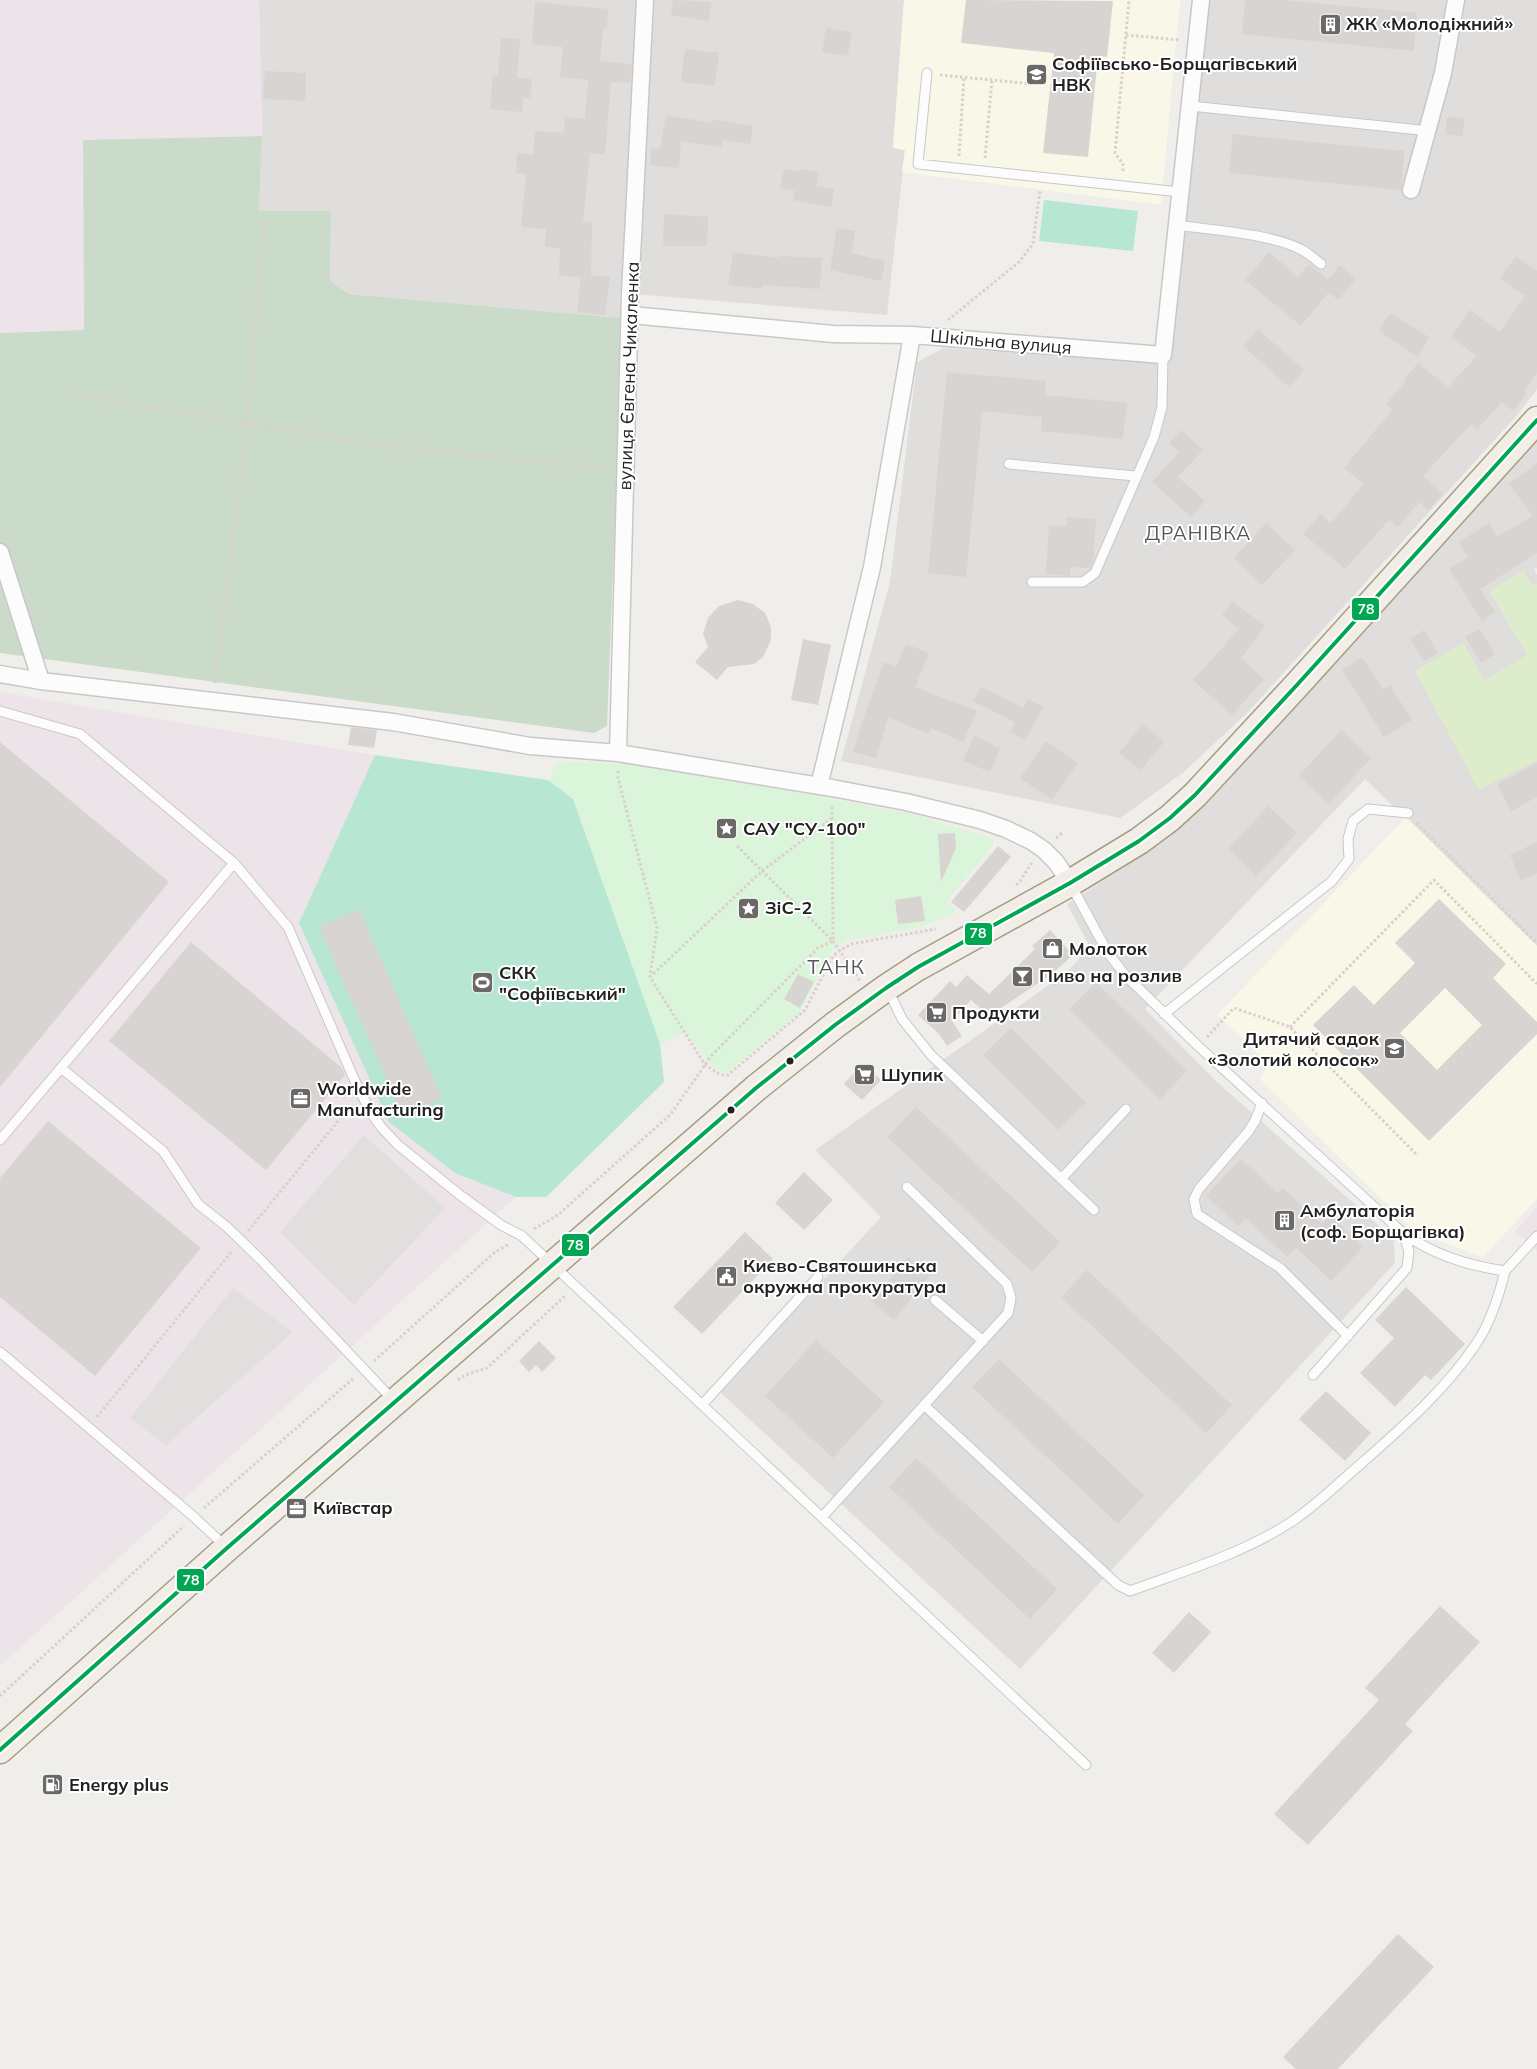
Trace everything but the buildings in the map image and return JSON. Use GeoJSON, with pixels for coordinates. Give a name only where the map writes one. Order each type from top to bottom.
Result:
{"type":"FeatureCollection","features":[{"type":"Feature","properties":{"kind":"main road"},"geometry":{"type":"LineString","coordinates":[[0,1750],[227,1548],[756,1088],[879,993],[918,967],[1070,883],[1139,841],[1170,818],[1195,795],[1296,686],[1537,420]]}},
{"type":"Feature","properties":{"kind":"street","name":"вулиця Євгена Чикаленка"},"geometry":{"type":"LineString","coordinates":[[618,753],[631,315],[645,0]]}},
{"type":"Feature","properties":{"kind":"street"},"geometry":{"type":"LineString","coordinates":[[1163,355],[1191,106],[1200,0]]}},
{"type":"Feature","properties":{"kind":"street"},"geometry":{"type":"LineString","coordinates":[[1411,190],[1429,131],[1443,73],[1456,0]]}},
{"type":"Feature","properties":{"kind":"street"},"geometry":{"type":"LineString","coordinates":[[631,315],[833,334],[912,335]]}},
{"type":"Feature","properties":{"kind":"street","name":"Шкільна вулиця"},"geometry":{"type":"LineString","coordinates":[[825,787],[872,567],[912,335],[1163,355]]}},
{"type":"Feature","properties":{"kind":"street"},"geometry":{"type":"LineString","coordinates":[[0,552],[41,681]]}},
{"type":"Feature","properties":{"kind":"street"},"geometry":{"type":"LineString","coordinates":[[0,674],[41,681],[393,722],[530,746],[618,753],[906,802],[980,820],[1031,840],[1056,862],[1070,883]]}},
{"type":"Feature","properties":{"kind":"lane"},"geometry":{"type":"LineString","coordinates":[[927,73],[918,164],[1180,192]]}},
{"type":"Feature","properties":{"kind":"lane"},"geometry":{"type":"LineString","coordinates":[[1191,106],[1429,131]]}},
{"type":"Feature","properties":{"kind":"lane"},"geometry":{"type":"LineString","coordinates":[[1177,225],[1245,234],[1281,242],[1302,250],[1321,264]]}},
{"type":"Feature","properties":{"kind":"lane"},"geometry":{"type":"LineString","coordinates":[[1032,582],[1083,582],[1095,573],[1135,476],[1154,437],[1162,407],[1163,355]]}},
{"type":"Feature","properties":{"kind":"lane"},"geometry":{"type":"LineString","coordinates":[[1009,464],[1135,476]]}},
{"type":"Feature","properties":{"kind":"lane"},"geometry":{"type":"LineString","coordinates":[[0,711],[80,734],[234,863],[288,927],[370,1111],[398,1146],[494,1220],[522,1236],[823,1516],[1086,1765]]}},
{"type":"Feature","properties":{"kind":"lane"},"geometry":{"type":"LineString","coordinates":[[1164,1014],[1332,881],[1348,859],[1348,839],[1353,821],[1368,809],[1408,813]]}},
{"type":"Feature","properties":{"kind":"lane"},"geometry":{"type":"LineString","coordinates":[[0,1140],[234,863]]}},
{"type":"Feature","properties":{"kind":"lane"},"geometry":{"type":"LineString","coordinates":[[1070,883],[1108,954],[1125,975],[1198,1046],[1403,1233],[1419,1244],[1479,1267],[1505,1270]]}},
{"type":"Feature","properties":{"kind":"lane"},"geometry":{"type":"LineString","coordinates":[[879,993],[931,1055],[1094,1210]]}},
{"type":"Feature","properties":{"kind":"lane"},"geometry":{"type":"LineString","coordinates":[[61,1068],[163,1151],[198,1204],[241,1241],[395,1402]]}},
{"type":"Feature","properties":{"kind":"lane"},"geometry":{"type":"LineString","coordinates":[[1262,1103],[1255,1121],[1248,1132],[1199,1189],[1194,1199],[1197,1214],[1280,1268],[1348,1336]]}},
{"type":"Feature","properties":{"kind":"lane"},"geometry":{"type":"LineString","coordinates":[[1061,1179],[1126,1109]]}},
{"type":"Feature","properties":{"kind":"lane"},"geometry":{"type":"LineString","coordinates":[[823,1516],[1008,1314],[1011,1298],[1007,1284],[907,1187]]}},
{"type":"Feature","properties":{"kind":"lane"},"geometry":{"type":"LineString","coordinates":[[1313,1375],[1406,1268],[1409,1251],[1403,1233]]}},
{"type":"Feature","properties":{"kind":"lane"},"geometry":{"type":"LineString","coordinates":[[924,1405],[1118,1585],[1130,1591],[1234,1552],[1291,1522],[1332,1489],[1385,1442],[1457,1371],[1482,1334],[1498,1299],[1505,1270],[1537,1236]]}},
{"type":"Feature","properties":{"kind":"lane"},"geometry":{"type":"LineString","coordinates":[[702,1405],[818,1277]]}},
{"type":"Feature","properties":{"kind":"lane"},"geometry":{"type":"LineString","coordinates":[[936,1300],[983,1341]]}},
{"type":"Feature","properties":{"kind":"lane"},"geometry":{"type":"LineString","coordinates":[[0,1352],[194,1516],[227,1548]]}},
{"type":"Feature","properties":{"kind":"path"},"geometry":{"type":"LineString","coordinates":[[1122,187],[1123,164],[1115,152],[1129,0]]}},
{"type":"Feature","properties":{"kind":"path"},"geometry":{"type":"LineString","coordinates":[[1126,34],[1196,42]]}},
{"type":"Feature","properties":{"kind":"path"},"geometry":{"type":"LineString","coordinates":[[927,73],[1033,84]]}},
{"type":"Feature","properties":{"kind":"path"},"geometry":{"type":"LineString","coordinates":[[958,169],[964,77]]}},
{"type":"Feature","properties":{"kind":"path"},"geometry":{"type":"LineString","coordinates":[[984,171],[992,80]]}},
{"type":"Feature","properties":{"kind":"path"},"geometry":{"type":"LineString","coordinates":[[941,338],[941,326],[1019,262],[1033,244],[1041,178]]}},
{"type":"Feature","properties":{"kind":"path"},"geometry":{"type":"LineString","coordinates":[[215,683],[248,424],[264,217]]}},
{"type":"Feature","properties":{"kind":"path"},"geometry":{"type":"LineString","coordinates":[[72,394],[376,445],[617,468]]}},
{"type":"Feature","properties":{"kind":"path"},"geometry":{"type":"LineString","coordinates":[[618,753],[618,778],[657,928],[650,977],[705,1065],[721,1074],[728,1075],[804,1010],[833,956],[839,951],[851,944],[935,930],[943,926]]}},
{"type":"Feature","properties":{"kind":"path"},"geometry":{"type":"LineString","coordinates":[[825,787],[832,818],[833,941]]}},
{"type":"Feature","properties":{"kind":"path"},"geometry":{"type":"LineString","coordinates":[[1408,813],[1537,944]]}},
{"type":"Feature","properties":{"kind":"path"},"geometry":{"type":"LineString","coordinates":[[650,977],[762,871],[832,818]]}},
{"type":"Feature","properties":{"kind":"path"},"geometry":{"type":"LineString","coordinates":[[1015,885],[1027,873],[1027,868],[1062,833]]}},
{"type":"Feature","properties":{"kind":"path"},"geometry":{"type":"LineString","coordinates":[[737,846],[833,941],[839,951],[879,993]]}},
{"type":"Feature","properties":{"kind":"path"},"geometry":{"type":"LineString","coordinates":[[1290,1027],[1434,880],[1537,984]]}},
{"type":"Feature","properties":{"kind":"path"},"geometry":{"type":"LineString","coordinates":[[0,1696],[194,1516],[365,1369],[495,1252],[558,1215],[671,1114],[711,1056],[818,948],[833,941]]}},
{"type":"Feature","properties":{"kind":"path"},"geometry":{"type":"LineString","coordinates":[[1198,1046],[1234,1008],[1290,1027],[1418,1156]]}},
{"type":"Feature","properties":{"kind":"path"},"geometry":{"type":"LineString","coordinates":[[89,1428],[361,1093]]}},
{"type":"Feature","properties":{"kind":"shaded area"},"geometry":{"type":"Polygon","coordinates":[[[0,0],[259,0],[262,136],[83,141],[84,330],[0,333],[0,0]]]}},
{"type":"Feature","properties":{"kind":"shaded area"},"geometry":{"type":"Polygon","coordinates":[[[259,0],[904,0],[893,148],[905,150],[887,315],[620,293],[620,318],[349,294],[330,281],[331,211],[259,211],[262,136],[259,0]]]}},
{"type":"Feature","properties":{"kind":"shaded area","name":"Софіївсько-Борщагівський НВК"},"geometry":{"type":"Polygon","coordinates":[[[904,0],[1180,0],[1161,205],[902,172],[905,150],[893,148],[904,0]]]}},
{"type":"Feature","properties":{"kind":"shaded area"},"geometry":{"type":"Polygon","coordinates":[[[1210,0],[1537,0],[1537,389],[1518,414],[1248,712],[1184,772],[1120,818],[841,761],[890,582],[917,362],[944,348],[1169,364],[1210,0]]]}},
{"type":"Feature","properties":{"kind":"shaded area"},"geometry":{"type":"Polygon","coordinates":[[[1537,440],[1537,568],[1534,570],[1537,575],[1537,584],[1489,591],[1528,655],[1484,681],[1479,789],[1537,760],[1537,946],[1365,779],[1145,1009],[1216,1081],[1394,1239],[1395,1263],[1020,1669],[720,1392],[881,1217],[815,1150],[1066,973],[1090,947],[1067,904],[1147,852],[1205,805],[1537,440]]]}},
{"type":"Feature","properties":{"kind":"shaded area"},"geometry":{"type":"Polygon","coordinates":[[[0,692],[375,755],[299,923],[455,1173],[516,1197],[0,1666],[0,692]]]}},
{"type":"Feature","properties":{"kind":"shaded area","name":"Дитячий садок «Золотий колосок»"},"geometry":{"type":"Polygon","coordinates":[[[1406,817],[1537,946],[1537,1199],[1483,1257],[1415,1232],[1259,1078],[1270,1065],[1217,1015],[1406,817]]]}},
{"type":"Feature","properties":{"kind":"shaded area"},"geometry":{"type":"Polygon","coordinates":[[[364,1135],[445,1208],[354,1305],[280,1232],[364,1135]]]}},
{"type":"Feature","properties":{"kind":"shaded area"},"geometry":{"type":"Polygon","coordinates":[[[1537,1207],[1537,1251],[1515,1231],[1537,1207]]]}},
{"type":"Feature","properties":{"kind":"shaded area"},"geometry":{"type":"Polygon","coordinates":[[[233,1288],[293,1332],[166,1445],[130,1418],[233,1288]]]}},
{"type":"Feature","properties":{"kind":"green space"},"geometry":{"type":"Polygon","coordinates":[[[262,136],[259,211],[331,211],[330,281],[349,294],[620,318],[617,468],[607,726],[594,733],[0,653],[0,333],[84,330],[83,140],[262,136]]]}},
{"type":"Feature","properties":{"kind":"green space"},"geometry":{"type":"Polygon","coordinates":[[[1044,200],[1138,211],[1133,251],[1039,241],[1044,200]]]}},
{"type":"Feature","properties":{"kind":"green space"},"geometry":{"type":"Polygon","coordinates":[[[1523,570],[1532,586],[1537,584],[1537,760],[1479,790],[1415,671],[1463,643],[1484,680],[1528,655],[1489,591],[1523,570]]]}},
{"type":"Feature","properties":{"kind":"green space","name":"СКК \"Софіївський\""},"geometry":{"type":"Polygon","coordinates":[[[375,755],[548,780],[573,799],[660,1044],[664,1082],[546,1197],[516,1197],[455,1173],[389,1122],[299,923],[375,755]]]}},
{"type":"Feature","properties":{"kind":"green space"},"geometry":{"type":"Polygon","coordinates":[[[559,761],[628,764],[731,780],[911,814],[988,837],[995,843],[946,902],[957,912],[924,926],[844,941],[831,952],[800,1012],[727,1073],[712,1067],[686,1032],[660,1044],[573,799],[548,780],[559,761]]]}},
{"type":"Feature","properties":{"kind":"transit line","name":"78"},"geometry":{"type":"LineString","coordinates":[[0,1750],[227,1548],[756,1088],[835,1025],[918,967],[1070,883],[1139,841],[1170,818],[1195,795],[1296,686],[1537,420]]}},
{"type":"Feature","properties":{"kind":"place","name":"ЖК «Молодіжний»"},"geometry":{"type":"Point","coordinates":[1330,24]}},
{"type":"Feature","properties":{"kind":"place","name":"Софіївсько-Борщагівський НВК"},"geometry":{"type":"Point","coordinates":[1036,74]}},
{"type":"Feature","properties":{"kind":"place","name":"САУ \"СУ-100\""},"geometry":{"type":"Point","coordinates":[727,829]}},
{"type":"Feature","properties":{"kind":"place","name":"ЗіС-2"},"geometry":{"type":"Point","coordinates":[749,908]}},
{"type":"Feature","properties":{"kind":"place","name":"Молоток"},"geometry":{"type":"Point","coordinates":[1053,949]}},
{"type":"Feature","properties":{"kind":"place","name":"Пиво на розлив"},"geometry":{"type":"Point","coordinates":[1023,976]}},
{"type":"Feature","properties":{"kind":"place","name":"СКК \"Софіївський\""},"geometry":{"type":"Point","coordinates":[483,983]}},
{"type":"Feature","properties":{"kind":"place","name":"Продукти"},"geometry":{"type":"Point","coordinates":[936,1013]}},
{"type":"Feature","properties":{"kind":"place","name":"Дитячий садок «Золотий колосок»"},"geometry":{"type":"Point","coordinates":[1395,1049]}},
{"type":"Feature","properties":{"kind":"place","name":"Шупик"},"geometry":{"type":"Point","coordinates":[865,1075]}},
{"type":"Feature","properties":{"kind":"place","name":"Worldwide Manufacturing"},"geometry":{"type":"Point","coordinates":[301,1099]}},
{"type":"Feature","properties":{"kind":"place","name":"Амбулаторія (соф. Борщагівка)"},"geometry":{"type":"Point","coordinates":[1284,1221]}},
{"type":"Feature","properties":{"kind":"place","name":"Києво-Святошинська окружна прокуратура"},"geometry":{"type":"Point","coordinates":[727,1276]}},
{"type":"Feature","properties":{"kind":"place","name":"Київстар"},"geometry":{"type":"Point","coordinates":[297,1508]}},
{"type":"Feature","properties":{"kind":"place","name":"Energy plus"},"geometry":{"type":"Point","coordinates":[53,1785]}},
{"type":"Feature","properties":{"kind":"district","name":"ДРАНІВКА"},"geometry":{"type":"Point","coordinates":[1198,533]}},
{"type":"Feature","properties":{"kind":"district","name":"ТАНК"},"geometry":{"type":"Point","coordinates":[836,967]}}]}
